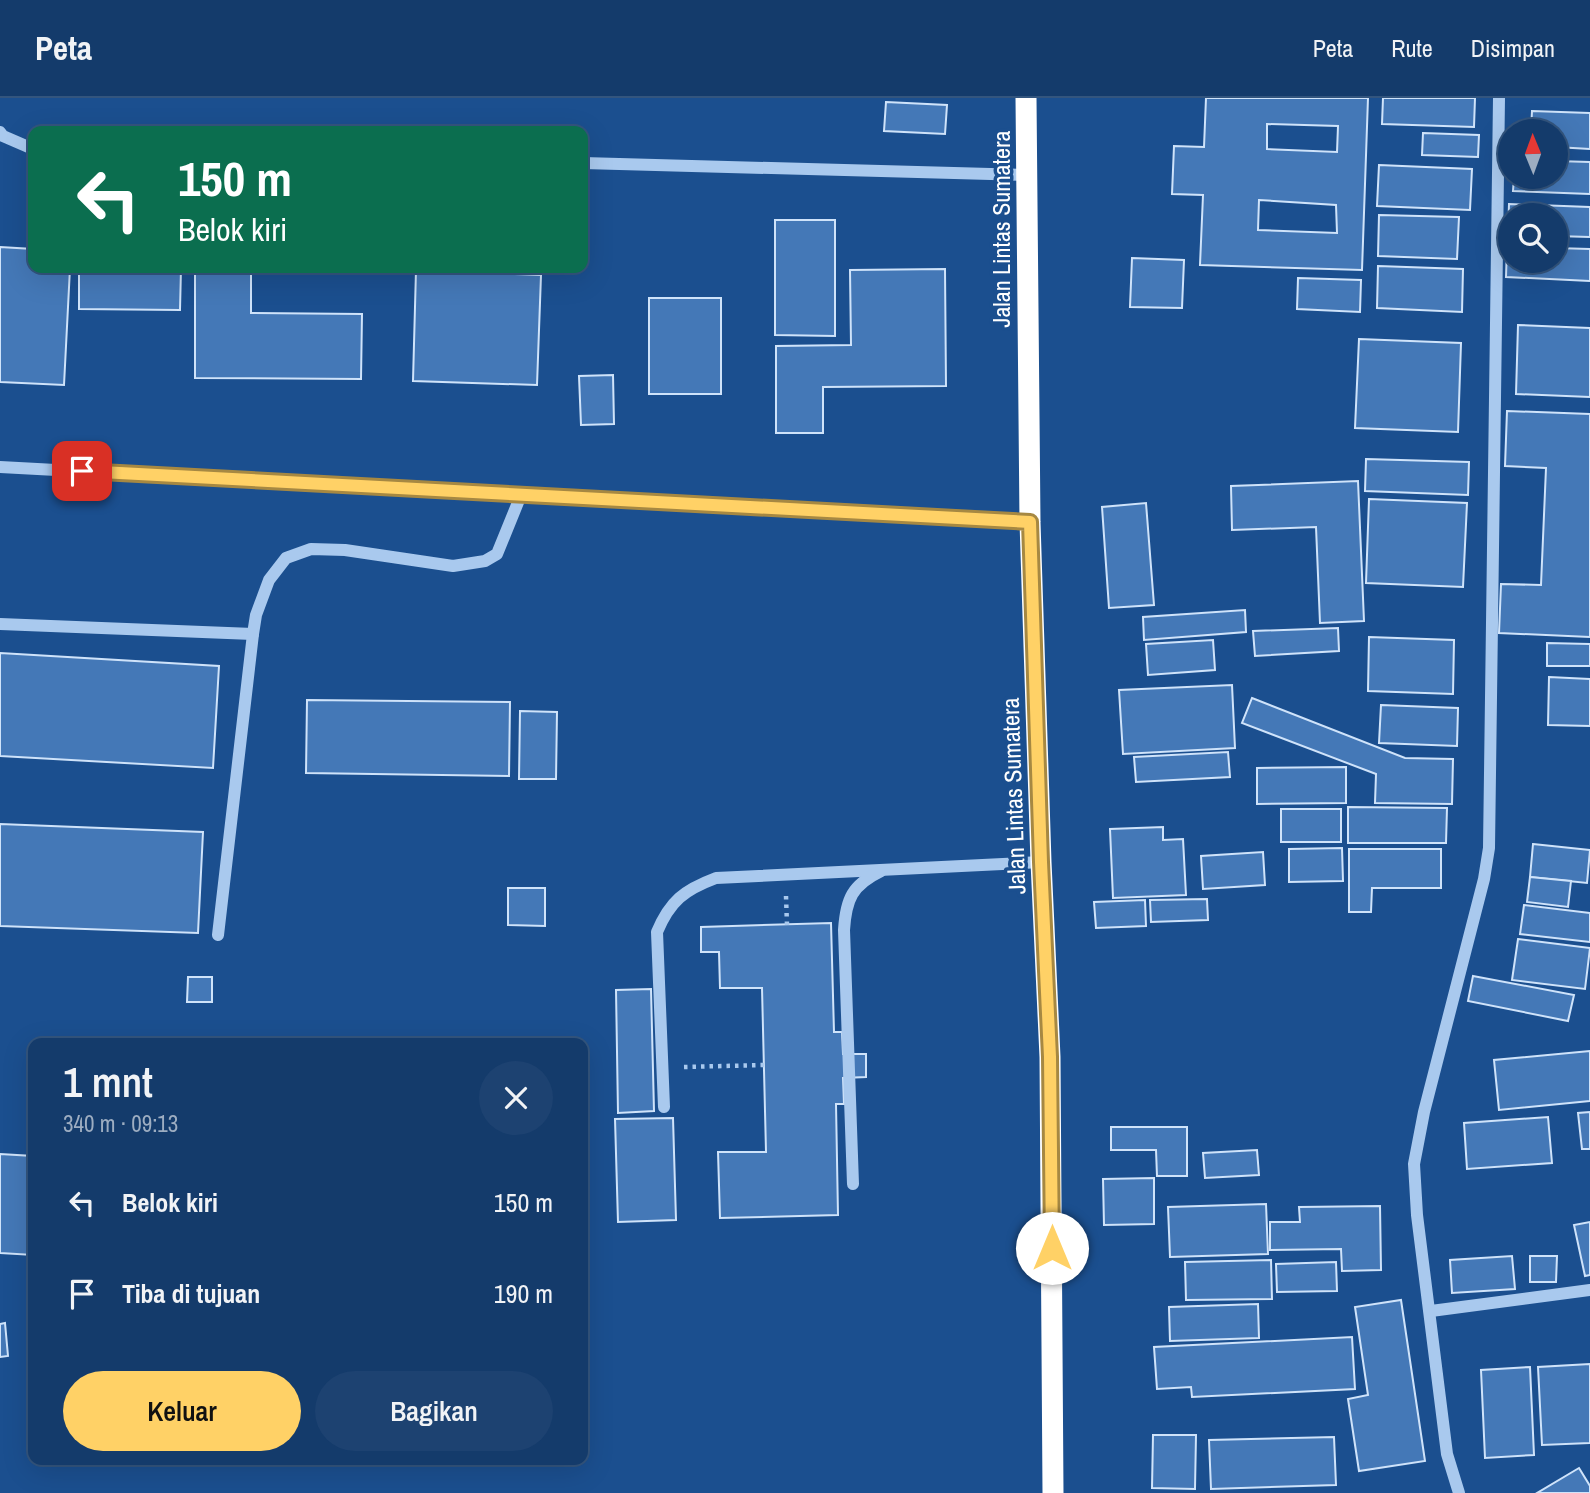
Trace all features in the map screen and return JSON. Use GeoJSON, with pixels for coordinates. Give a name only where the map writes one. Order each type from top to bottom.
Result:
{"type":"FeatureCollection","features":[{"type":"Feature","properties":{"kind":"highway","name":"Jalan Lintas Sumatera"},"geometry":{"type":"LineString","coordinates":[[1026,98],[1030,522],[1050,1057],[1053,1493]]}},
{"type":"Feature","properties":{"kind":"street"},"geometry":{"type":"LineString","coordinates":[[1459,1493],[1447,1454],[1417,1215],[1415,1164],[1424,1112],[1484,879],[1489,848],[1499,98]]}},
{"type":"Feature","properties":{"kind":"street"},"geometry":{"type":"LineString","coordinates":[[0,132],[3,136],[28,147]]}},
{"type":"Feature","properties":{"kind":"street"},"geometry":{"type":"LineString","coordinates":[[588,163],[1026,175]]}},
{"type":"Feature","properties":{"kind":"street"},"geometry":{"type":"LineString","coordinates":[[0,467],[1030,522]]}},
{"type":"Feature","properties":{"kind":"street"},"geometry":{"type":"LineString","coordinates":[[218,935],[253,634],[256,615],[269,580],[286,558],[311,549],[345,550],[453,566],[485,561],[497,554],[522,495]]}},
{"type":"Feature","properties":{"kind":"street"},"geometry":{"type":"LineString","coordinates":[[0,624],[253,634]]}},
{"type":"Feature","properties":{"kind":"street"},"geometry":{"type":"LineString","coordinates":[[664,1107],[657,932],[665,913],[679,897],[695,886],[716,878],[1041,862]]}},
{"type":"Feature","properties":{"kind":"street"},"geometry":{"type":"LineString","coordinates":[[853,1184],[844,930],[846,907],[856,888],[884,869]]}},
{"type":"Feature","properties":{"kind":"street"},"geometry":{"type":"LineString","coordinates":[[1431,1311],[1590,1290]]}},
{"type":"Feature","properties":{"kind":"path"},"geometry":{"type":"LineString","coordinates":[[662,1068],[764,1065]]}},
{"type":"Feature","properties":{"kind":"building"},"geometry":{"type":"Polygon","coordinates":[[[1206,98],[1368,98],[1362,270],[1200,265],[1203,195],[1172,194],[1174,146],[1204,147],[1206,98]],[[1267,124],[1267,149],[1337,152],[1338,126],[1267,124]],[[1259,200],[1258,230],[1337,233],[1336,205],[1259,200]]]}},
{"type":"Feature","properties":{"kind":"building"},"geometry":{"type":"Polygon","coordinates":[[[1383,98],[1475,98],[1474,127],[1382,124],[1383,98]]]}},
{"type":"Feature","properties":{"kind":"building"},"geometry":{"type":"Polygon","coordinates":[[[886,102],[947,105],[945,134],[884,131],[886,102]]]}},
{"type":"Feature","properties":{"kind":"building"},"geometry":{"type":"Polygon","coordinates":[[[1532,111],[1590,113],[1590,149],[1568,148],[1568,119],[1532,119],[1532,111]]]}},
{"type":"Feature","properties":{"kind":"building"},"geometry":{"type":"Polygon","coordinates":[[[1423,133],[1479,135],[1478,157],[1422,155],[1423,133]]]}},
{"type":"Feature","properties":{"kind":"building"},"geometry":{"type":"Polygon","coordinates":[[[1568,161],[1590,162],[1590,194],[1513,191],[1568,189],[1568,161]]]}},
{"type":"Feature","properties":{"kind":"building"},"geometry":{"type":"Polygon","coordinates":[[[1379,165],[1472,169],[1470,210],[1377,206],[1379,165]]]}},
{"type":"Feature","properties":{"kind":"building"},"geometry":{"type":"Polygon","coordinates":[[[1568,206],[1590,207],[1590,237],[1568,236],[1568,206]]]}},
{"type":"Feature","properties":{"kind":"building"},"geometry":{"type":"Polygon","coordinates":[[[1379,215],[1459,217],[1457,259],[1378,256],[1379,215]]]}},
{"type":"Feature","properties":{"kind":"building"},"geometry":{"type":"Polygon","coordinates":[[[775,220],[835,220],[835,336],[775,335],[775,220]]]}},
{"type":"Feature","properties":{"kind":"building"},"geometry":{"type":"Polygon","coordinates":[[[0,247],[28,249],[28,273],[70,273],[64,385],[0,382],[0,247]]]}},
{"type":"Feature","properties":{"kind":"building"},"geometry":{"type":"Polygon","coordinates":[[[1568,248],[1590,249],[1590,281],[1506,277],[1506,273],[1568,273],[1568,248]]]}},
{"type":"Feature","properties":{"kind":"building"},"geometry":{"type":"Polygon","coordinates":[[[1132,258],[1184,260],[1182,308],[1130,307],[1132,258]]]}},
{"type":"Feature","properties":{"kind":"building"},"geometry":{"type":"Polygon","coordinates":[[[1378,266],[1463,269],[1462,312],[1377,308],[1378,266]]]}},
{"type":"Feature","properties":{"kind":"building"},"geometry":{"type":"Polygon","coordinates":[[[945,269],[946,386],[823,387],[823,433],[776,433],[776,346],[851,345],[850,270],[945,269]]]}},
{"type":"Feature","properties":{"kind":"building"},"geometry":{"type":"Polygon","coordinates":[[[79,273],[181,273],[180,310],[79,309],[79,273]]]}},
{"type":"Feature","properties":{"kind":"building"},"geometry":{"type":"Polygon","coordinates":[[[195,273],[251,273],[251,313],[362,314],[361,379],[195,378],[195,273]]]}},
{"type":"Feature","properties":{"kind":"building"},"geometry":{"type":"Polygon","coordinates":[[[416,273],[541,275],[537,385],[413,381],[416,273]]]}},
{"type":"Feature","properties":{"kind":"building"},"geometry":{"type":"Polygon","coordinates":[[[1298,278],[1361,280],[1360,312],[1297,309],[1298,278]]]}},
{"type":"Feature","properties":{"kind":"building"},"geometry":{"type":"Polygon","coordinates":[[[649,298],[721,298],[721,394],[649,394],[649,298]]]}},
{"type":"Feature","properties":{"kind":"building"},"geometry":{"type":"Polygon","coordinates":[[[1518,325],[1590,328],[1590,397],[1516,394],[1518,325]]]}},
{"type":"Feature","properties":{"kind":"building"},"geometry":{"type":"Polygon","coordinates":[[[1359,339],[1461,343],[1458,432],[1355,428],[1359,339]]]}},
{"type":"Feature","properties":{"kind":"building"},"geometry":{"type":"Polygon","coordinates":[[[613,375],[614,424],[581,425],[579,376],[613,375]]]}},
{"type":"Feature","properties":{"kind":"building"},"geometry":{"type":"Polygon","coordinates":[[[1507,411],[1590,414],[1590,637],[1499,633],[1501,584],[1541,585],[1546,468],[1505,466],[1507,411]]]}},
{"type":"Feature","properties":{"kind":"building"},"geometry":{"type":"Polygon","coordinates":[[[1366,459],[1469,462],[1468,495],[1365,491],[1366,459]]]}},
{"type":"Feature","properties":{"kind":"building"},"geometry":{"type":"Polygon","coordinates":[[[1358,481],[1364,621],[1320,623],[1316,527],[1232,530],[1231,486],[1358,481]]]}},
{"type":"Feature","properties":{"kind":"building"},"geometry":{"type":"Polygon","coordinates":[[[1369,499],[1467,503],[1463,587],[1366,583],[1369,499]]]}},
{"type":"Feature","properties":{"kind":"building"},"geometry":{"type":"Polygon","coordinates":[[[1146,503],[1154,605],[1109,608],[1102,507],[1146,503]]]}},
{"type":"Feature","properties":{"kind":"building"},"geometry":{"type":"Polygon","coordinates":[[[1245,610],[1246,632],[1144,640],[1143,617],[1245,610]]]}},
{"type":"Feature","properties":{"kind":"building"},"geometry":{"type":"Polygon","coordinates":[[[1338,628],[1339,651],[1255,656],[1253,631],[1338,628]]]}},
{"type":"Feature","properties":{"kind":"building"},"geometry":{"type":"Polygon","coordinates":[[[1369,637],[1454,640],[1453,694],[1368,691],[1369,637]]]}},
{"type":"Feature","properties":{"kind":"building"},"geometry":{"type":"Polygon","coordinates":[[[1213,640],[1215,670],[1148,675],[1146,644],[1213,640]]]}},
{"type":"Feature","properties":{"kind":"building"},"geometry":{"type":"Polygon","coordinates":[[[1547,643],[1590,644],[1590,666],[1547,666],[1547,643]]]}},
{"type":"Feature","properties":{"kind":"building"},"geometry":{"type":"Polygon","coordinates":[[[0,653],[219,666],[213,768],[0,756],[0,653]]]}},
{"type":"Feature","properties":{"kind":"building"},"geometry":{"type":"Polygon","coordinates":[[[1549,677],[1590,679],[1590,726],[1548,725],[1549,677]]]}},
{"type":"Feature","properties":{"kind":"building"},"geometry":{"type":"Polygon","coordinates":[[[1232,685],[1235,748],[1123,754],[1119,690],[1232,685]]]}},
{"type":"Feature","properties":{"kind":"building"},"geometry":{"type":"Polygon","coordinates":[[[1252,698],[1405,758],[1453,759],[1452,804],[1375,803],[1376,774],[1242,723],[1252,698]]]}},
{"type":"Feature","properties":{"kind":"building"},"geometry":{"type":"Polygon","coordinates":[[[307,700],[510,702],[509,776],[306,773],[307,700]]]}},
{"type":"Feature","properties":{"kind":"building"},"geometry":{"type":"Polygon","coordinates":[[[1381,705],[1458,708],[1457,746],[1379,743],[1381,705]]]}},
{"type":"Feature","properties":{"kind":"building"},"geometry":{"type":"Polygon","coordinates":[[[520,711],[557,712],[556,779],[519,779],[520,711]]]}},
{"type":"Feature","properties":{"kind":"building"},"geometry":{"type":"Polygon","coordinates":[[[1228,752],[1230,777],[1136,782],[1134,757],[1228,752]]]}},
{"type":"Feature","properties":{"kind":"building"},"geometry":{"type":"Polygon","coordinates":[[[1346,767],[1346,803],[1257,804],[1257,768],[1346,767]]]}},
{"type":"Feature","properties":{"kind":"building"},"geometry":{"type":"Polygon","coordinates":[[[1348,807],[1447,808],[1446,843],[1348,843],[1348,807]]]}},
{"type":"Feature","properties":{"kind":"building"},"geometry":{"type":"Polygon","coordinates":[[[1281,809],[1341,809],[1341,842],[1281,842],[1281,809]]]}},
{"type":"Feature","properties":{"kind":"building"},"geometry":{"type":"Polygon","coordinates":[[[0,824],[203,832],[198,933],[0,926],[0,824]]]}},
{"type":"Feature","properties":{"kind":"building"},"geometry":{"type":"Polygon","coordinates":[[[1163,827],[1163,840],[1183,839],[1186,895],[1113,898],[1110,829],[1163,827]]]}},
{"type":"Feature","properties":{"kind":"building"},"geometry":{"type":"Polygon","coordinates":[[[1533,844],[1590,850],[1587,883],[1530,877],[1533,844]]]}},
{"type":"Feature","properties":{"kind":"building"},"geometry":{"type":"Polygon","coordinates":[[[1342,848],[1343,881],[1289,882],[1289,849],[1342,848]]]}},
{"type":"Feature","properties":{"kind":"building"},"geometry":{"type":"Polygon","coordinates":[[[1349,849],[1441,849],[1441,888],[1372,888],[1371,912],[1349,912],[1349,849]]]}},
{"type":"Feature","properties":{"kind":"building"},"geometry":{"type":"Polygon","coordinates":[[[1263,852],[1265,885],[1203,889],[1201,856],[1263,852]]]}},
{"type":"Feature","properties":{"kind":"building"},"geometry":{"type":"Polygon","coordinates":[[[1530,877],[1571,881],[1568,907],[1527,902],[1530,877]]]}},
{"type":"Feature","properties":{"kind":"building"},"geometry":{"type":"Polygon","coordinates":[[[508,888],[545,888],[545,926],[508,925],[508,888]]]}},
{"type":"Feature","properties":{"kind":"building"},"geometry":{"type":"Polygon","coordinates":[[[1207,899],[1208,920],[1151,922],[1150,900],[1207,899]]]}},
{"type":"Feature","properties":{"kind":"building"},"geometry":{"type":"Polygon","coordinates":[[[1145,900],[1146,926],[1096,928],[1094,902],[1145,900]]]}},
{"type":"Feature","properties":{"kind":"building"},"geometry":{"type":"Polygon","coordinates":[[[1524,905],[1590,913],[1590,942],[1520,934],[1524,905]]]}},
{"type":"Feature","properties":{"kind":"building"},"geometry":{"type":"Polygon","coordinates":[[[831,923],[834,1032],[842,1032],[843,1054],[866,1054],[866,1077],[843,1078],[844,1104],[836,1104],[838,1215],[720,1218],[718,1152],[766,1152],[762,988],[720,988],[719,952],[701,952],[701,927],[831,923]]]}},
{"type":"Feature","properties":{"kind":"building"},"geometry":{"type":"Polygon","coordinates":[[[1518,939],[1590,948],[1585,989],[1512,980],[1518,939]]]}},
{"type":"Feature","properties":{"kind":"building"},"geometry":{"type":"Polygon","coordinates":[[[1473,976],[1574,995],[1568,1021],[1468,1001],[1473,976]]]}},
{"type":"Feature","properties":{"kind":"building"},"geometry":{"type":"Polygon","coordinates":[[[188,977],[212,977],[212,1002],[187,1002],[188,977]]]}},
{"type":"Feature","properties":{"kind":"building"},"geometry":{"type":"Polygon","coordinates":[[[651,989],[654,1111],[618,1113],[616,990],[651,989]]]}},
{"type":"Feature","properties":{"kind":"building"},"geometry":{"type":"Polygon","coordinates":[[[1590,1051],[1590,1101],[1499,1110],[1494,1060],[1590,1051]]]}},
{"type":"Feature","properties":{"kind":"building"},"geometry":{"type":"Polygon","coordinates":[[[1590,1112],[1590,1149],[1582,1149],[1578,1113],[1590,1112]]]}},
{"type":"Feature","properties":{"kind":"building"},"geometry":{"type":"Polygon","coordinates":[[[1548,1117],[1552,1163],[1467,1169],[1464,1123],[1548,1117]]]}},
{"type":"Feature","properties":{"kind":"building"},"geometry":{"type":"Polygon","coordinates":[[[673,1118],[676,1220],[618,1222],[615,1119],[673,1118]]]}},
{"type":"Feature","properties":{"kind":"building"},"geometry":{"type":"Polygon","coordinates":[[[1111,1127],[1187,1127],[1187,1176],[1157,1176],[1156,1150],[1111,1150],[1111,1127]]]}},
{"type":"Feature","properties":{"kind":"building"},"geometry":{"type":"Polygon","coordinates":[[[1257,1150],[1259,1175],[1205,1178],[1203,1153],[1257,1150]]]}},
{"type":"Feature","properties":{"kind":"building"},"geometry":{"type":"Polygon","coordinates":[[[0,1154],[28,1156],[28,1255],[0,1253],[0,1154]]]}},
{"type":"Feature","properties":{"kind":"building"},"geometry":{"type":"Polygon","coordinates":[[[1154,1178],[1154,1224],[1104,1225],[1103,1179],[1154,1178]]]}},
{"type":"Feature","properties":{"kind":"building"},"geometry":{"type":"Polygon","coordinates":[[[1266,1204],[1268,1254],[1170,1257],[1168,1207],[1266,1204]]]}},
{"type":"Feature","properties":{"kind":"building"},"geometry":{"type":"Polygon","coordinates":[[[1380,1206],[1381,1270],[1342,1271],[1341,1249],[1270,1250],[1270,1222],[1300,1222],[1299,1207],[1380,1206]]]}},
{"type":"Feature","properties":{"kind":"building"},"geometry":{"type":"Polygon","coordinates":[[[1590,1222],[1590,1275],[1585,1276],[1574,1225],[1590,1222]]]}},
{"type":"Feature","properties":{"kind":"building"},"geometry":{"type":"Polygon","coordinates":[[[1512,1256],[1515,1289],[1452,1293],[1450,1260],[1512,1256]]]}},
{"type":"Feature","properties":{"kind":"building"},"geometry":{"type":"Polygon","coordinates":[[[1530,1256],[1557,1256],[1556,1282],[1530,1282],[1530,1256]]]}},
{"type":"Feature","properties":{"kind":"building"},"geometry":{"type":"Polygon","coordinates":[[[1271,1260],[1272,1299],[1186,1300],[1185,1262],[1271,1260]]]}},
{"type":"Feature","properties":{"kind":"building"},"geometry":{"type":"Polygon","coordinates":[[[1336,1262],[1337,1291],[1277,1292],[1276,1264],[1336,1262]]]}},
{"type":"Feature","properties":{"kind":"building"},"geometry":{"type":"Polygon","coordinates":[[[1401,1300],[1425,1461],[1359,1471],[1348,1399],[1368,1395],[1355,1307],[1401,1300]]]}},
{"type":"Feature","properties":{"kind":"building"},"geometry":{"type":"Polygon","coordinates":[[[1258,1304],[1259,1338],[1170,1341],[1169,1307],[1258,1304]]]}},
{"type":"Feature","properties":{"kind":"building"},"geometry":{"type":"Polygon","coordinates":[[[5,1323],[8,1356],[0,1357],[0,1324],[5,1323]]]}},
{"type":"Feature","properties":{"kind":"building"},"geometry":{"type":"Polygon","coordinates":[[[1352,1337],[1355,1389],[1192,1397],[1191,1387],[1157,1389],[1154,1347],[1352,1337]]]}},
{"type":"Feature","properties":{"kind":"building"},"geometry":{"type":"Polygon","coordinates":[[[1590,1364],[1590,1443],[1542,1445],[1538,1367],[1590,1364]]]}},
{"type":"Feature","properties":{"kind":"building"},"geometry":{"type":"Polygon","coordinates":[[[1530,1367],[1534,1455],[1485,1458],[1481,1370],[1530,1367]]]}},
{"type":"Feature","properties":{"kind":"building"},"geometry":{"type":"Polygon","coordinates":[[[1153,1435],[1196,1435],[1195,1489],[1152,1488],[1153,1435]]]}},
{"type":"Feature","properties":{"kind":"building"},"geometry":{"type":"Polygon","coordinates":[[[1334,1437],[1336,1485],[1211,1489],[1209,1440],[1334,1437]]]}},
{"type":"Feature","properties":{"kind":"building"},"geometry":{"type":"Polygon","coordinates":[[[1579,1468],[1590,1486],[1590,1493],[1537,1493],[1579,1468]]]}},
{"type":"Feature","properties":{"kind":"route"},"geometry":{"type":"LineString","coordinates":[[82,471],[1030,522],[1050,1057],[1052,1248]]}}]}
